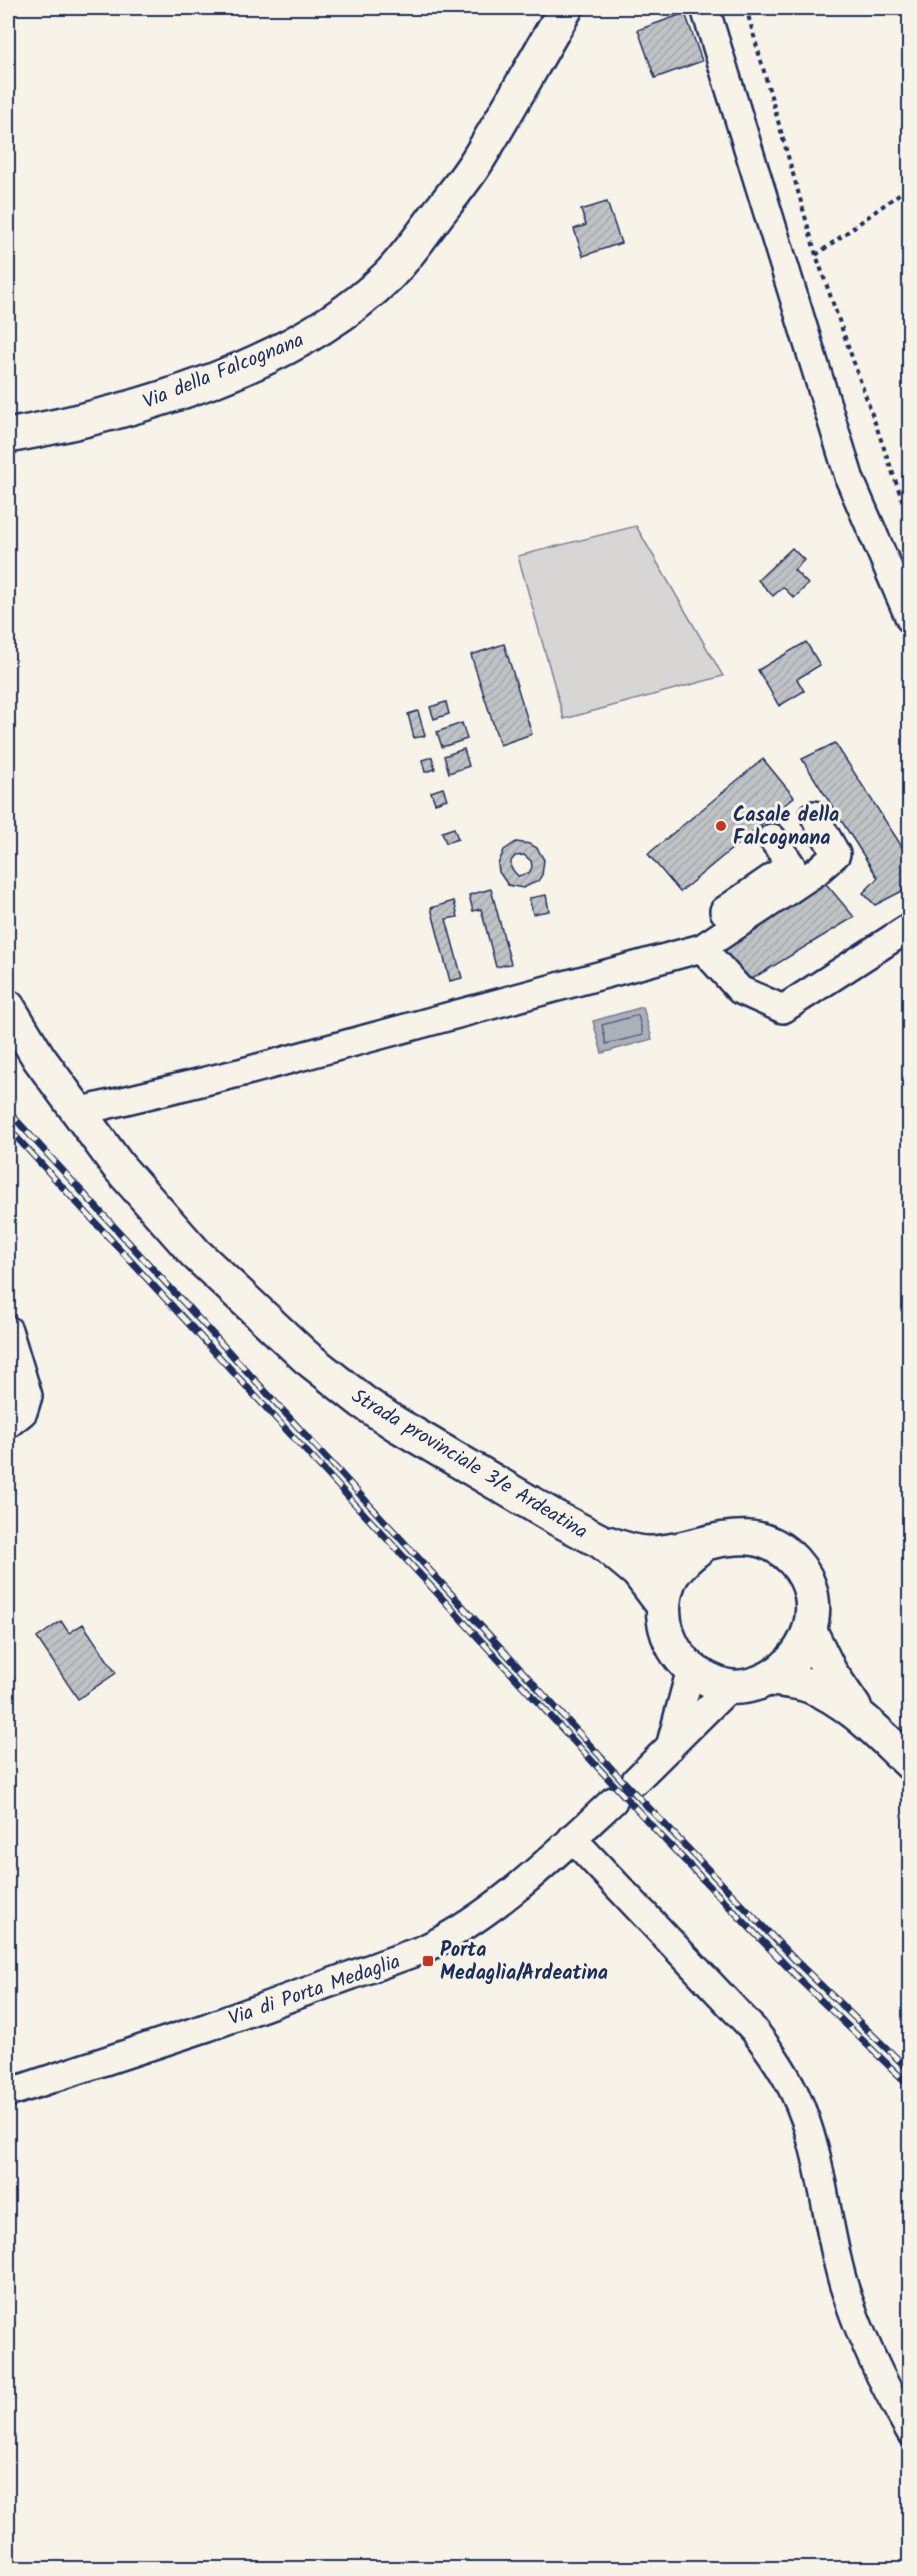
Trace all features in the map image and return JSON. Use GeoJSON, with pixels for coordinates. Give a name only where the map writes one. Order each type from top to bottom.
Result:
{"type":"FeatureCollection","features":[{"type":"Feature","properties":{"kind":"main road","name":"Via della Falcognana"},"geometry":{"type":"LineString","coordinates":[[8,436],[111,414],[208,381],[294,345],[366,296],[408,254],[476,163],[566,8]]}},
{"type":"Feature","properties":{"kind":"main road","name":"Strada provinciale 3/e Ardeatina"},"geometry":{"type":"LineString","coordinates":[[8,1007],[39,1058],[118,1166],[195,1253],[306,1357],[363,1402],[396,1424],[556,1518],[602,1542],[638,1572],[663,1605]]}},
{"type":"Feature","properties":{"kind":"main road","name":"Strada provinciale 3/e Ardeatina"},"geometry":{"type":"LineString","coordinates":[[602,1542],[646,1554],[703,1545],[727,1537],[751,1537],[775,1546],[794,1561],[807,1582],[813,1606],[810,1630],[795,1658],[787,1667],[769,1679],[742,1688],[712,1682],[691,1670],[675,1651],[665,1629],[663,1605],[670,1581],[683,1560],[703,1545]]}},
{"type":"Feature","properties":{"kind":"main road","name":"Strada provinciale 3/e Ardeatina"},"geometry":{"type":"LineString","coordinates":[[810,1630],[830,1672],[860,1717]]}},
{"type":"Feature","properties":{"kind":"main road","name":"Strada provinciale 3/e Ardeatina"},"geometry":{"type":"LineString","coordinates":[[769,1679],[812,1686],[860,1717],[909,1763]]}},
{"type":"Feature","properties":{"kind":"street"},"geometry":{"type":"LineString","coordinates":[[705,8],[850,480],[909,619]]}},
{"type":"Feature","properties":{"kind":"street"},"geometry":{"type":"LineString","coordinates":[[77,1112],[243,1072],[692,950],[816,872],[836,854],[814,815]]}},
{"type":"Feature","properties":{"kind":"street"},"geometry":{"type":"LineString","coordinates":[[692,950],[692,933],[791,865],[772,838]]}},
{"type":"Feature","properties":{"kind":"street"},"geometry":{"type":"LineString","coordinates":[[692,950],[740,990],[783,1008],[909,927]]}},
{"type":"Feature","properties":{"kind":"street"},"geometry":{"type":"LineString","coordinates":[[8,1330],[28,1396],[23,1412],[8,1424]]}},
{"type":"Feature","properties":{"kind":"street"},"geometry":{"type":"LineString","coordinates":[[670,1748],[691,1670]]}},
{"type":"Feature","properties":{"kind":"street"},"geometry":{"type":"LineString","coordinates":[[636,1780],[730,1687]]}},
{"type":"Feature","properties":{"kind":"street","name":"Via di Porta Medaglia"},"geometry":{"type":"LineString","coordinates":[[8,2093],[208,2027],[424,1949],[447,1938],[488,1910],[613,1801]]}},
{"type":"Feature","properties":{"kind":"street"},"geometry":{"type":"LineString","coordinates":[[572,1838],[754,2030],[777,2060],[794,2092],[807,2126],[844,2284],[860,2334],[883,2384],[909,2431]]}},
{"type":"Feature","properties":{"kind":"path"},"geometry":{"type":"LineString","coordinates":[[746,8],[816,255],[909,522]]}},
{"type":"Feature","properties":{"kind":"path"},"geometry":{"type":"LineString","coordinates":[[816,255],[909,186]]}},
{"type":"Feature","properties":{"kind":"shaded area"},"geometry":{"type":"Polygon","coordinates":[[[636,526],[723,676],[564,719],[518,556],[636,526]]]}},
{"type":"Feature","properties":{"kind":"water"},"geometry":{"type":"Polygon","coordinates":[[[643,1007],[652,1039],[602,1053],[593,1021],[643,1007]]]}},
{"type":"Feature","properties":{"kind":"building"},"geometry":{"type":"Polygon","coordinates":[[[685,13],[702,61],[655,78],[638,30],[685,13]]]}},
{"type":"Feature","properties":{"kind":"building"},"geometry":{"type":"Polygon","coordinates":[[[607,202],[621,243],[583,256],[574,229],[586,225],[581,210],[607,202]]]}},
{"type":"Feature","properties":{"kind":"building"},"geometry":{"type":"Polygon","coordinates":[[[792,548],[804,560],[794,570],[808,584],[794,598],[783,587],[773,596],[758,580],[792,548]]]}},
{"type":"Feature","properties":{"kind":"building"},"geometry":{"type":"Polygon","coordinates":[[[806,642],[820,665],[797,679],[804,691],[779,706],[758,670],[806,642]]]}},
{"type":"Feature","properties":{"kind":"building"},"geometry":{"type":"Polygon","coordinates":[[[504,644],[532,734],[500,745],[471,655],[504,644]]]}},
{"type":"Feature","properties":{"kind":"building"},"geometry":{"type":"Polygon","coordinates":[[[446,702],[449,714],[434,719],[430,707],[446,702]]]}},
{"type":"Feature","properties":{"kind":"building"},"geometry":{"type":"Polygon","coordinates":[[[418,711],[425,736],[414,738],[408,714],[418,711]]]}},
{"type":"Feature","properties":{"kind":"building"},"geometry":{"type":"Polygon","coordinates":[[[462,723],[467,739],[442,747],[437,732],[462,723]]]}},
{"type":"Feature","properties":{"kind":"building","name":"Casale della Falcognana"},"geometry":{"type":"Polygon","coordinates":[[[835,743],[910,859],[910,887],[875,905],[863,893],[878,878],[802,759],[835,743]]]}},
{"type":"Feature","properties":{"kind":"building"},"geometry":{"type":"Polygon","coordinates":[[[464,749],[469,766],[449,773],[444,756],[464,749]]]}},
{"type":"Feature","properties":{"kind":"building"},"geometry":{"type":"Polygon","coordinates":[[[432,757],[435,769],[425,772],[422,760],[432,757]]]}},
{"type":"Feature","properties":{"kind":"building","name":"Casale della Falcognana"},"geometry":{"type":"Polygon","coordinates":[[[763,759],[794,797],[680,892],[648,854],[763,759]]]}},
{"type":"Feature","properties":{"kind":"building"},"geometry":{"type":"Polygon","coordinates":[[[443,788],[447,799],[435,803],[431,792],[443,788]]]}},
{"type":"Feature","properties":{"kind":"building"},"geometry":{"type":"Polygon","coordinates":[[[454,828],[458,839],[446,843],[442,832],[454,828]]]}},
{"type":"Feature","properties":{"kind":"building"},"geometry":{"type":"Polygon","coordinates":[[[516,842],[530,844],[537,848],[544,860],[542,875],[538,881],[523,888],[508,885],[499,872],[498,864],[504,850],[516,842]],[[524,855],[515,856],[511,861],[511,868],[518,876],[529,873],[532,867],[531,861],[524,855]]]}},
{"type":"Feature","properties":{"kind":"building","name":"Casale della Falcognana"},"geometry":{"type":"Polygon","coordinates":[[[822,879],[854,917],[747,982],[716,941],[746,922],[754,932],[822,879]]]}},
{"type":"Feature","properties":{"kind":"building"},"geometry":{"type":"Polygon","coordinates":[[[491,889],[511,964],[496,967],[481,909],[473,911],[469,895],[491,889]]]}},
{"type":"Feature","properties":{"kind":"building"},"geometry":{"type":"Polygon","coordinates":[[[546,895],[549,911],[533,914],[529,898],[546,895]]]}},
{"type":"Feature","properties":{"kind":"building"},"geometry":{"type":"Polygon","coordinates":[[[454,901],[458,917],[446,919],[462,978],[450,981],[431,908],[454,901]]]}},
{"type":"Feature","properties":{"kind":"building"},"geometry":{"type":"Polygon","coordinates":[[[61,1621],[69,1633],[83,1624],[116,1673],[78,1699],[37,1638],[61,1621]]]}},
{"type":"Feature","properties":{"kind":"railway"},"geometry":{"type":"LineString","coordinates":[[8,1111],[623,1781],[795,1960],[910,2071]]}},
{"type":"Feature","properties":{"kind":"railway"},"geometry":{"type":"LineString","coordinates":[[8,1128],[664,1839],[801,1981],[910,2086]]}},
{"type":"Feature","properties":{"kind":"place","name":"Casale della Falcognana"},"geometry":{"type":"Point","coordinates":[721,826]}},
{"type":"Feature","properties":{"kind":"place","name":"Porta Medaglia/Ardeatina"},"geometry":{"type":"Point","coordinates":[428,1961]}}]}
